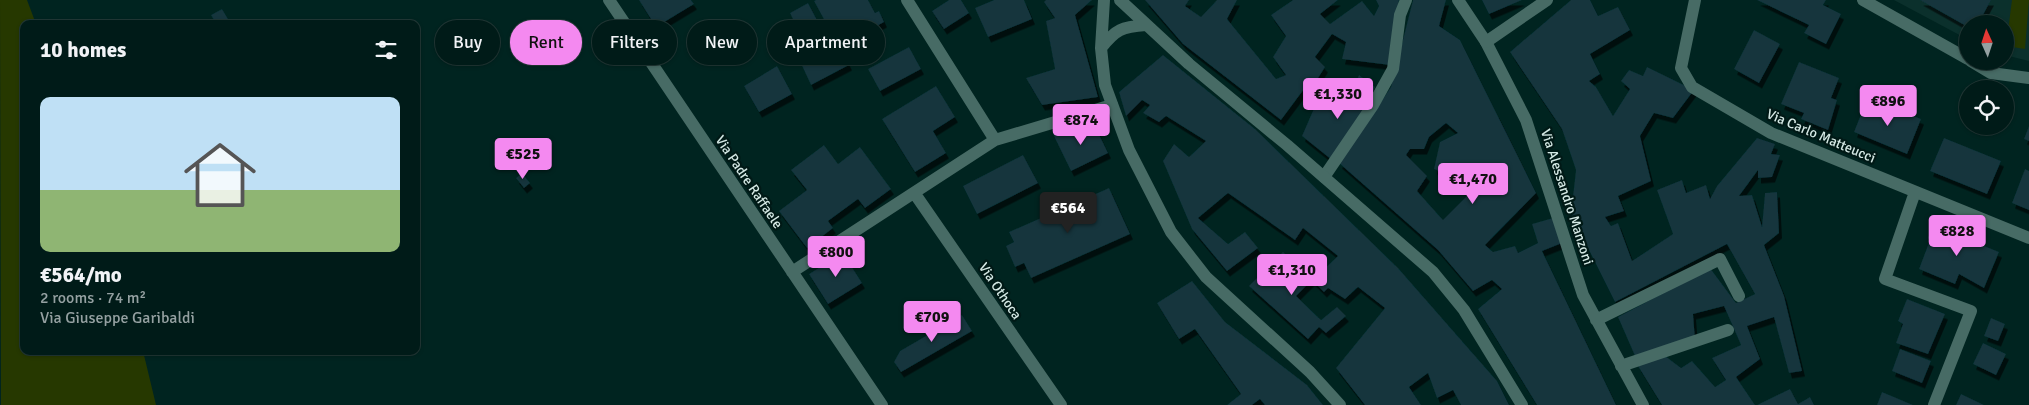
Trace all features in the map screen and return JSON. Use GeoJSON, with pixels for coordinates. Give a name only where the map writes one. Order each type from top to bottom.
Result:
{"type":"FeatureCollection","features":[{"type":"Feature","properties":{"kind":"street","name":"Via Padre Raffaele"},"geometry":{"type":"LineString","coordinates":[[609,0],[882,405]]}},
{"type":"Feature","properties":{"kind":"street"},"geometry":{"type":"LineString","coordinates":[[907,0],[995,140]]}},
{"type":"Feature","properties":{"kind":"street"},"geometry":{"type":"LineString","coordinates":[[1104,0],[1101,48],[1105,85],[1130,150],[1170,232],[1206,277],[1310,372],[1340,405]]}},
{"type":"Feature","properties":{"kind":"street"},"geometry":{"type":"LineString","coordinates":[[1120,0],[1146,25],[1433,272],[1464,310],[1522,405]]}},
{"type":"Feature","properties":{"kind":"street"},"geometry":{"type":"LineString","coordinates":[[1324,178],[1373,105],[1393,69],[1400,15],[1406,0]]}},
{"type":"Feature","properties":{"kind":"street","name":"Via Alessandro Manzoni"},"geometry":{"type":"LineString","coordinates":[[1458,0],[1486,42],[1526,120],[1583,295],[1643,405]]}},
{"type":"Feature","properties":{"kind":"street"},"geometry":{"type":"LineString","coordinates":[[1486,42],[1547,0]]}},
{"type":"Feature","properties":{"kind":"street","name":"Via Carlo Matteucci"},"geometry":{"type":"LineString","coordinates":[[1694,0],[1680,68],[1692,87],[1770,133],[2029,238]]}},
{"type":"Feature","properties":{"kind":"street"},"geometry":{"type":"LineString","coordinates":[[1863,0],[1959,54]]}},
{"type":"Feature","properties":{"kind":"street"},"geometry":{"type":"LineString","coordinates":[[1101,48],[1112,34],[1125,27],[1146,25]]}},
{"type":"Feature","properties":{"kind":"street"},"geometry":{"type":"LineString","coordinates":[[1986,70],[1991,73],[2029,78]]}},
{"type":"Feature","properties":{"kind":"street"},"geometry":{"type":"LineString","coordinates":[[792,272],[915,194],[995,140],[1112,105]]}},
{"type":"Feature","properties":{"kind":"street"},"geometry":{"type":"LineString","coordinates":[[1915,192],[1885,279],[1971,311],[1934,405]]}},
{"type":"Feature","properties":{"kind":"street","name":"Via Othoca"},"geometry":{"type":"LineString","coordinates":[[915,194],[1061,405]]}},
{"type":"Feature","properties":{"kind":"street"},"geometry":{"type":"LineString","coordinates":[[1596,320],[1720,259],[1739,296]]}},
{"type":"Feature","properties":{"kind":"street"},"geometry":{"type":"LineString","coordinates":[[1621,366],[1728,330]]}},
{"type":"Feature","properties":{"kind":"shaded area"},"geometry":{"type":"Polygon","coordinates":[[[1894,0],[2029,0],[2029,61],[2014,57],[2014,15],[1959,15],[1959,35],[1894,0]]]}},
{"type":"Feature","properties":{"kind":"green space"},"geometry":{"type":"Polygon","coordinates":[[[0,0],[27,0],[34,20],[20,20],[20,355],[144,355],[156,405],[1,405],[0,0]]]}},
{"type":"Feature","properties":{"kind":"green space"},"geometry":{"type":"Polygon","coordinates":[[[2012,0],[2029,0],[2025,49],[2014,47],[2014,15],[2010,15],[2012,0]]]}},
{"type":"Feature","properties":{"kind":"building"},"geometry":{"type":"Polygon","coordinates":[[[639,0],[691,0],[694,4],[668,20],[652,20],[639,0]]]}},
{"type":"Feature","properties":{"kind":"building"},"geometry":{"type":"Polygon","coordinates":[[[868,0],[875,13],[879,11],[883,20],[824,20],[814,1],[868,0]]]}},
{"type":"Feature","properties":{"kind":"building"},"geometry":{"type":"Polygon","coordinates":[[[949,0],[961,0],[969,13],[944,29],[932,11],[949,0]]]}},
{"type":"Feature","properties":{"kind":"building"},"geometry":{"type":"Polygon","coordinates":[[[994,0],[1024,0],[1032,19],[988,37],[975,8],[994,0]]]}},
{"type":"Feature","properties":{"kind":"building"},"geometry":{"type":"Polygon","coordinates":[[[1046,0],[1092,0],[1075,15],[1098,97],[1042,105],[1026,78],[1055,69],[1046,21],[1055,18],[1044,2],[1046,0]]]}},
{"type":"Feature","properties":{"kind":"building"},"geometry":{"type":"Polygon","coordinates":[[[1145,0],[1189,0],[1185,6],[1201,17],[1217,0],[1237,0],[1227,19],[1276,79],[1286,75],[1273,57],[1286,36],[1271,15],[1293,0],[1338,0],[1320,14],[1330,24],[1362,1],[1374,16],[1379,6],[1376,0],[1399,0],[1390,65],[1342,59],[1346,42],[1332,34],[1315,57],[1325,67],[1308,94],[1304,89],[1281,120],[1183,44],[1145,0]]]}},
{"type":"Feature","properties":{"kind":"building"},"geometry":{"type":"Polygon","coordinates":[[[1413,0],[1446,0],[1439,26],[1460,40],[1536,193],[1485,245],[1493,252],[1515,246],[1518,253],[1538,243],[1532,224],[1553,218],[1562,243],[1542,251],[1616,405],[1537,405],[1478,309],[1502,289],[1492,280],[1473,291],[1438,250],[1339,163],[1391,87],[1413,0]],[[1446,123],[1429,137],[1424,149],[1410,149],[1406,155],[1427,176],[1417,191],[1443,220],[1474,189],[1474,185],[1434,169],[1440,142],[1458,133],[1446,123]]]}},
{"type":"Feature","properties":{"kind":"building"},"geometry":{"type":"Polygon","coordinates":[[[1482,0],[1522,0],[1489,14],[1482,0]]]}},
{"type":"Feature","properties":{"kind":"building"},"geometry":{"type":"Polygon","coordinates":[[[1571,0],[1590,0],[1598,16],[1618,7],[1630,30],[1590,54],[1600,74],[1589,81],[1596,87],[1613,116],[1630,89],[1621,81],[1629,70],[1643,76],[1647,67],[1694,90],[1673,118],[1654,113],[1640,136],[1651,181],[1618,196],[1624,211],[1605,217],[1611,226],[1618,223],[1632,261],[1673,234],[1657,190],[1682,180],[1686,193],[1706,185],[1710,199],[1717,186],[1757,138],[1775,144],[1771,154],[1780,155],[1772,177],[1758,178],[1758,170],[1739,196],[1752,195],[1762,227],[1765,193],[1777,192],[1779,233],[1764,245],[1784,296],[1802,371],[1789,373],[1774,317],[1747,326],[1760,359],[1736,377],[1755,405],[1662,405],[1638,366],[1664,355],[1681,368],[1692,361],[1715,387],[1726,380],[1712,358],[1741,345],[1724,306],[1693,314],[1695,340],[1635,356],[1618,317],[1710,268],[1736,303],[1755,294],[1727,244],[1615,302],[1571,214],[1576,170],[1562,129],[1510,52],[1571,0]]]}},
{"type":"Feature","properties":{"kind":"building"},"geometry":{"type":"Polygon","coordinates":[[[1757,0],[1826,0],[1823,5],[1841,14],[1826,44],[1804,33],[1809,25],[1757,0]]]}},
{"type":"Feature","properties":{"kind":"building"},"geometry":{"type":"Polygon","coordinates":[[[1920,0],[1991,0],[1983,15],[1959,15],[1959,22],[1920,0]]]}},
{"type":"Feature","properties":{"kind":"building"},"geometry":{"type":"Polygon","coordinates":[[[808,3],[817,20],[793,20],[790,13],[808,3]]]}},
{"type":"Feature","properties":{"kind":"building"},"geometry":{"type":"Polygon","coordinates":[[[222,9],[229,20],[214,20],[211,15],[222,9]]]}},
{"type":"Feature","properties":{"kind":"building"},"geometry":{"type":"Polygon","coordinates":[[[1754,30],[1780,44],[1759,83],[1734,69],[1754,30]]]}},
{"type":"Feature","properties":{"kind":"building"},"geometry":{"type":"Polygon","coordinates":[[[909,47],[921,69],[880,91],[868,69],[875,65],[885,65],[885,60],[909,47]]]}},
{"type":"Feature","properties":{"kind":"building"},"geometry":{"type":"Polygon","coordinates":[[[1163,55],[1255,129],[1398,268],[1497,381],[1509,405],[1461,405],[1453,390],[1437,398],[1428,373],[1409,387],[1421,405],[1365,405],[1336,368],[1385,308],[1358,287],[1345,299],[1328,288],[1324,292],[1312,280],[1338,256],[1303,228],[1295,240],[1228,193],[1198,218],[1228,244],[1245,232],[1258,248],[1227,271],[1192,229],[1163,161],[1174,144],[1189,157],[1206,141],[1166,116],[1159,122],[1143,113],[1150,105],[1142,100],[1126,116],[1119,92],[1163,55]]]}},
{"type":"Feature","properties":{"kind":"building"},"geometry":{"type":"Polygon","coordinates":[[[1799,62],[1839,78],[1831,98],[1837,100],[1828,130],[1801,119],[1804,113],[1781,104],[1799,62]]]}},
{"type":"Feature","properties":{"kind":"building"},"geometry":{"type":"Polygon","coordinates":[[[802,65],[849,65],[811,85],[802,65]]]}},
{"type":"Feature","properties":{"kind":"building"},"geometry":{"type":"Polygon","coordinates":[[[777,66],[792,94],[759,112],[744,86],[777,66]]]}},
{"type":"Feature","properties":{"kind":"building"},"geometry":{"type":"Polygon","coordinates":[[[1359,75],[1375,87],[1365,113],[1332,160],[1302,136],[1315,106],[1343,110],[1359,75]]]}},
{"type":"Feature","properties":{"kind":"building"},"geometry":{"type":"Polygon","coordinates":[[[936,86],[955,117],[933,131],[946,153],[915,172],[882,119],[936,86]]]}},
{"type":"Feature","properties":{"kind":"building"},"geometry":{"type":"Polygon","coordinates":[[[1865,104],[1885,113],[1887,105],[1921,119],[1907,154],[1854,132],[1865,104]]]}},
{"type":"Feature","properties":{"kind":"building"},"geometry":{"type":"Polygon","coordinates":[[[1093,122],[1108,153],[1071,171],[1053,134],[1064,129],[1067,135],[1093,122]]]}},
{"type":"Feature","properties":{"kind":"building"},"geometry":{"type":"Polygon","coordinates":[[[2029,126],[2029,141],[2024,139],[2029,126]]]}},
{"type":"Feature","properties":{"kind":"building"},"geometry":{"type":"Polygon","coordinates":[[[1944,138],[2001,161],[1987,194],[1930,171],[1944,138]]]}},
{"type":"Feature","properties":{"kind":"building"},"geometry":{"type":"Polygon","coordinates":[[[824,145],[838,164],[860,147],[891,189],[865,208],[858,199],[828,221],[833,228],[807,248],[779,211],[807,190],[791,170],[824,145]]]}},
{"type":"Feature","properties":{"kind":"building"},"geometry":{"type":"Polygon","coordinates":[[[1023,155],[1038,183],[977,214],[963,186],[1023,155]]]}},
{"type":"Feature","properties":{"kind":"building"},"geometry":{"type":"Polygon","coordinates":[[[2025,169],[2029,171],[2029,210],[2012,203],[2025,169]]]}},
{"type":"Feature","properties":{"kind":"building"},"geometry":{"type":"Polygon","coordinates":[[[522,173],[530,183],[524,188],[516,178],[522,173]]]}},
{"type":"Feature","properties":{"kind":"building"},"geometry":{"type":"Polygon","coordinates":[[[1109,188],[1130,234],[1031,278],[1024,263],[1015,267],[1006,246],[1014,242],[1009,232],[1109,188]]]}},
{"type":"Feature","properties":{"kind":"building"},"geometry":{"type":"Polygon","coordinates":[[[1942,224],[1957,230],[1955,234],[1999,252],[1984,288],[1959,274],[1955,284],[1919,269],[1930,240],[1928,238],[1932,227],[1940,230],[1942,224]]]}},
{"type":"Feature","properties":{"kind":"building"},"geometry":{"type":"Polygon","coordinates":[[[1283,252],[1312,280],[1296,296],[1321,320],[1337,307],[1346,316],[1326,333],[1319,327],[1308,339],[1249,286],[1283,252]]]}},
{"type":"Feature","properties":{"kind":"building"},"geometry":{"type":"Polygon","coordinates":[[[843,253],[862,283],[828,304],[809,274],[843,253]]]}},
{"type":"Feature","properties":{"kind":"building"},"geometry":{"type":"Polygon","coordinates":[[[1192,281],[1225,322],[1307,385],[1323,405],[1265,405],[1260,399],[1252,405],[1227,405],[1241,394],[1195,329],[1179,339],[1157,303],[1192,281]]]}},
{"type":"Feature","properties":{"kind":"building"},"geometry":{"type":"Polygon","coordinates":[[[1907,299],[1945,314],[1928,354],[1896,343],[1903,324],[1898,321],[1907,299]]]}},
{"type":"Feature","properties":{"kind":"building"},"geometry":{"type":"Polygon","coordinates":[[[962,315],[972,331],[901,372],[894,362],[900,351],[962,315]]]}},
{"type":"Feature","properties":{"kind":"building"},"geometry":{"type":"Polygon","coordinates":[[[1991,318],[2005,324],[1998,341],[1984,336],[1991,318]]]}},
{"type":"Feature","properties":{"kind":"building"},"geometry":{"type":"Polygon","coordinates":[[[1983,343],[2006,354],[1996,375],[1973,364],[1983,343]]]}},
{"type":"Feature","properties":{"kind":"building"},"geometry":{"type":"Polygon","coordinates":[[[1900,349],[1931,361],[1922,383],[1892,371],[1900,349]]]}},
{"type":"Feature","properties":{"kind":"building"},"geometry":{"type":"Polygon","coordinates":[[[1790,389],[1798,404],[1810,397],[1814,405],[1757,405],[1790,389]]]}},
{"type":"Feature","properties":{"kind":"building"},"geometry":{"type":"Polygon","coordinates":[[[1882,392],[1913,405],[1877,405],[1882,392]]]}},
{"type":"Feature","properties":{"kind":"building"},"geometry":{"type":"Polygon","coordinates":[[[1961,394],[1984,405],[1956,405],[1961,394]]]}}]}
